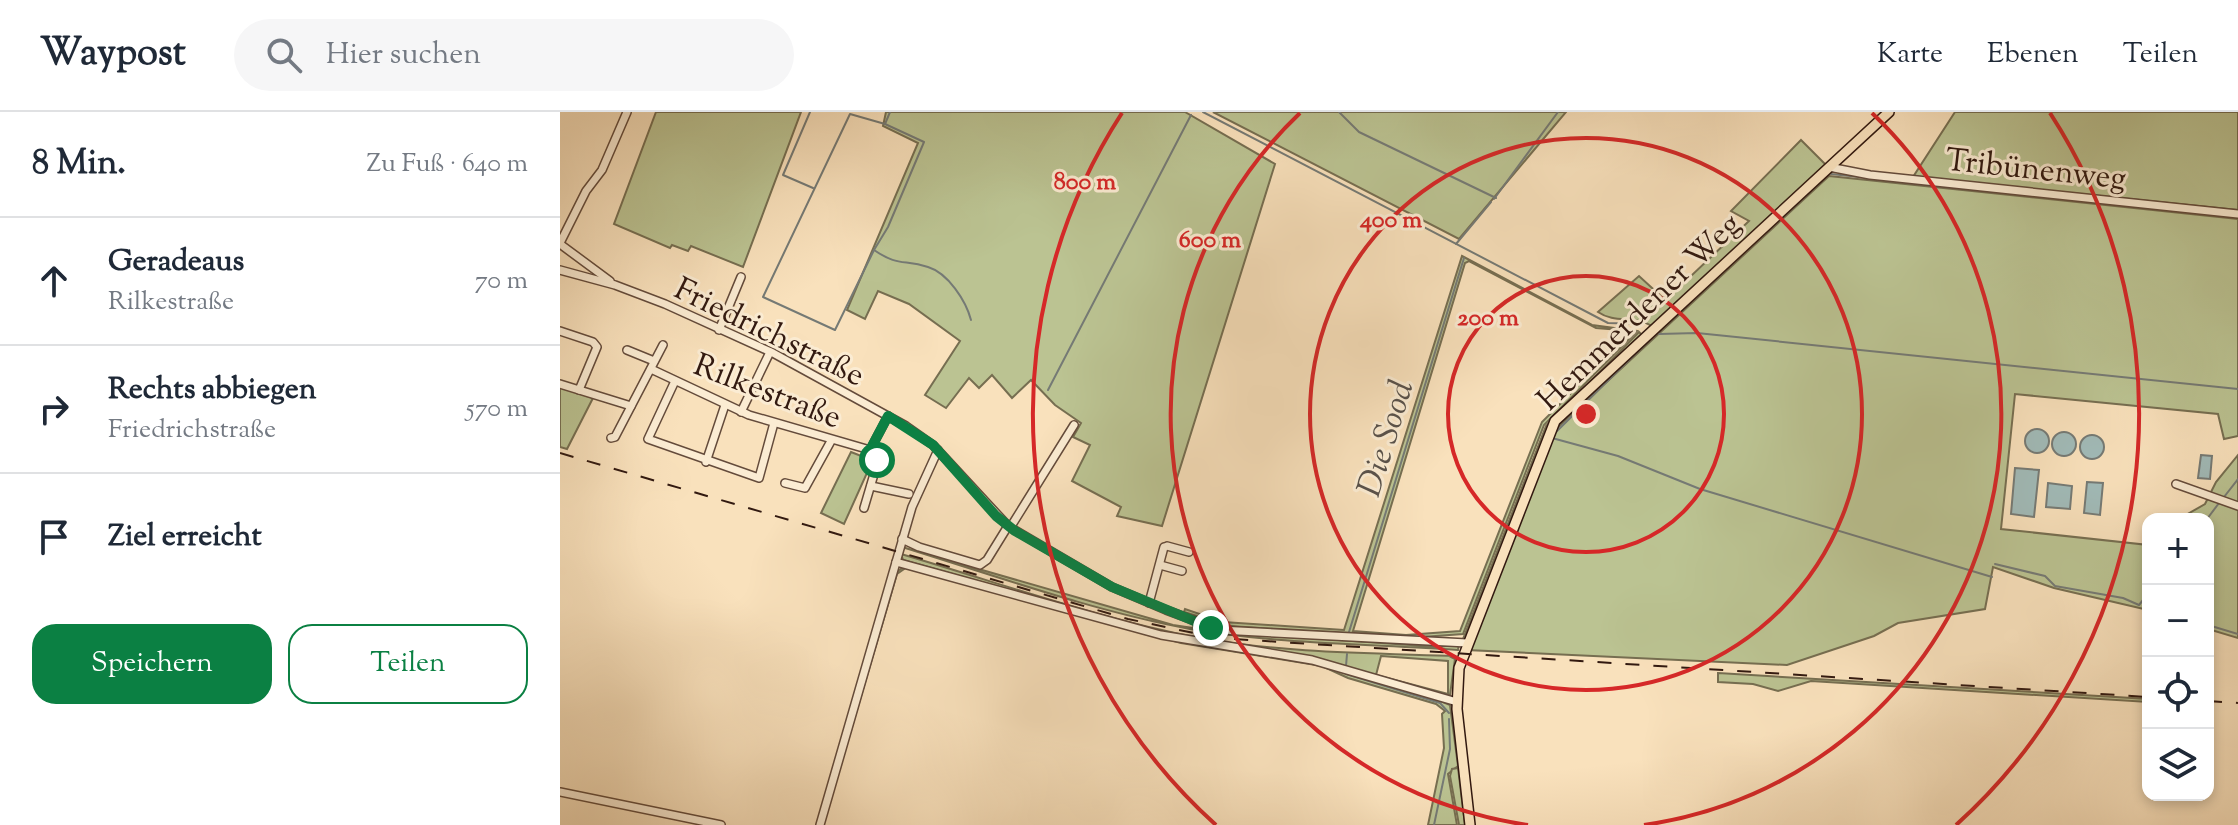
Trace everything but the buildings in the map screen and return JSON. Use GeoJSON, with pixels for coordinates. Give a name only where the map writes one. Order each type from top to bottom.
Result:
{"type":"FeatureCollection","features":[{"type":"Feature","properties":{"kind":"main road","name":"Hemmerdener Weg"},"geometry":{"type":"LineString","coordinates":[[1470,825],[1457,702],[1458,672],[1555,421],[1889,112]]}},
{"type":"Feature","properties":{"kind":"street"},"geometry":{"type":"LineString","coordinates":[[615,285],[560,243],[586,191],[602,170],[627,112]]}},
{"type":"Feature","properties":{"kind":"street","name":"Tribünenweg"},"geometry":{"type":"LineString","coordinates":[[1829,167],[1883,177],[2238,214]]}},
{"type":"Feature","properties":{"kind":"street"},"geometry":{"type":"LineString","coordinates":[[588,277],[591,268]]}},
{"type":"Feature","properties":{"kind":"street","name":"Friedrichstraße"},"geometry":{"type":"LineString","coordinates":[[560,270],[615,285],[770,352],[888,416],[938,450],[1009,527],[1112,587],[1185,618],[1227,630],[1467,643]]}},
{"type":"Feature","properties":{"kind":"street"},"geometry":{"type":"LineString","coordinates":[[719,330],[741,277]]}},
{"type":"Feature","properties":{"kind":"street"},"geometry":{"type":"LineString","coordinates":[[560,331],[593,342],[597,347],[579,390]]}},
{"type":"Feature","properties":{"kind":"street"},"geometry":{"type":"LineString","coordinates":[[611,438],[615,437],[663,345]]}},
{"type":"Feature","properties":{"kind":"street","name":"Rilkestraße"},"geometry":{"type":"LineString","coordinates":[[627,350],[675,381],[741,412],[870,450],[877,462],[864,508]]}},
{"type":"Feature","properties":{"kind":"street"},"geometry":{"type":"LineString","coordinates":[[741,412],[770,352]]}},
{"type":"Feature","properties":{"kind":"street"},"geometry":{"type":"LineString","coordinates":[[675,381],[648,439],[706,462],[759,478],[774,423]]}},
{"type":"Feature","properties":{"kind":"street"},"geometry":{"type":"LineString","coordinates":[[560,384],[631,406]]}},
{"type":"Feature","properties":{"kind":"street"},"geometry":{"type":"LineString","coordinates":[[706,462],[725,405]]}},
{"type":"Feature","properties":{"kind":"street","name":"Rilkestraße"},"geometry":{"type":"LineString","coordinates":[[870,450],[888,416]]}},
{"type":"Feature","properties":{"kind":"street"},"geometry":{"type":"LineString","coordinates":[[902,539],[980,565],[987,560],[1074,425]]}},
{"type":"Feature","properties":{"kind":"street"},"geometry":{"type":"LineString","coordinates":[[785,483],[805,488],[831,441]]}},
{"type":"Feature","properties":{"kind":"street"},"geometry":{"type":"LineString","coordinates":[[820,825],[902,539],[918,490],[938,450]]}},
{"type":"Feature","properties":{"kind":"street"},"geometry":{"type":"LineString","coordinates":[[2176,484],[2238,506]]}},
{"type":"Feature","properties":{"kind":"street"},"geometry":{"type":"LineString","coordinates":[[871,486],[909,494]]}},
{"type":"Feature","properties":{"kind":"street"},"geometry":{"type":"LineString","coordinates":[[1149,603],[1168,547],[1189,552]]}},
{"type":"Feature","properties":{"kind":"street"},"geometry":{"type":"LineString","coordinates":[[896,562],[1166,636],[1312,660],[1457,702]]}},
{"type":"Feature","properties":{"kind":"street"},"geometry":{"type":"LineString","coordinates":[[1163,566],[1182,571]]}},
{"type":"Feature","properties":{"kind":"street"},"geometry":{"type":"LineString","coordinates":[[560,792],[721,825]]}},
{"type":"Feature","properties":{"kind":"green space"},"geometry":{"type":"Polygon","coordinates":[[[656,112],[801,112],[743,267],[691,246],[688,251],[672,245],[670,248],[614,224],[656,112]]]}},
{"type":"Feature","properties":{"kind":"green space"},"geometry":{"type":"Polygon","coordinates":[[[886,112],[1185,112],[1275,164],[1162,526],[1117,516],[1121,507],[1072,481],[1090,445],[1073,437],[1081,423],[1055,405],[1031,380],[1012,398],[992,375],[979,388],[969,378],[946,408],[925,395],[960,341],[909,304],[878,291],[865,319],[847,310],[918,143],[883,126],[886,112]]]}},
{"type":"Feature","properties":{"kind":"green space"},"geometry":{"type":"Polygon","coordinates":[[[1213,112],[1566,112],[1459,239],[1213,112]]]}},
{"type":"Feature","properties":{"kind":"green space"},"geometry":{"type":"Polygon","coordinates":[[[1955,112],[2238,112],[2238,210],[1913,177],[1955,112]]]}},
{"type":"Feature","properties":{"kind":"green space"},"geometry":{"type":"Polygon","coordinates":[[[1801,140],[1826,165],[1652,326],[1639,321],[1611,318],[1598,312],[1639,276],[1663,298],[1671,295],[1749,221],[1731,211],[1801,140]]]}},
{"type":"Feature","properties":{"kind":"green space"},"geometry":{"type":"Polygon","coordinates":[[[1829,176],[2238,219],[2238,436],[2224,439],[2218,414],[2015,394],[2001,529],[2142,544],[2142,609],[2054,588],[1993,567],[1985,609],[1898,623],[1874,636],[1787,665],[1467,650],[1557,428],[1829,176]]]}},
{"type":"Feature","properties":{"kind":"green space"},"geometry":{"type":"Polygon","coordinates":[[[1462,256],[1592,325],[1637,331],[1544,425],[1463,634],[1408,638],[1230,626],[1184,612],[1185,609],[1223,622],[1344,630],[1462,256]],[[1469,261],[1465,263],[1353,631],[1406,635],[1460,631],[1542,422],[1633,331],[1596,328],[1469,261]]]}},
{"type":"Feature","properties":{"kind":"green space"},"geometry":{"type":"Polygon","coordinates":[[[1639,332],[1643,336],[1563,411],[1463,639],[1546,426],[1639,332]]]}},
{"type":"Feature","properties":{"kind":"green space"},"geometry":{"type":"Polygon","coordinates":[[[560,386],[593,398],[567,449],[560,447],[560,386]]]}},
{"type":"Feature","properties":{"kind":"green space"},"geometry":{"type":"Polygon","coordinates":[[[851,452],[869,459],[871,464],[844,524],[821,513],[851,452]]]}},
{"type":"Feature","properties":{"kind":"green space"},"geometry":{"type":"Polygon","coordinates":[[[2238,455],[2238,638],[2214,631],[2214,513],[2189,513],[2205,504],[2216,482],[2238,455]]]}},
{"type":"Feature","properties":{"kind":"green space"},"geometry":{"type":"Polygon","coordinates":[[[902,547],[1173,625],[1193,628],[1194,624],[1224,632],[1439,647],[1459,644],[1458,650],[1290,641],[1190,629],[1154,621],[1081,603],[902,547]]]}},
{"type":"Feature","properties":{"kind":"green space"},"geometry":{"type":"Polygon","coordinates":[[[901,554],[1087,611],[1200,638],[1295,649],[1456,656],[1451,657],[1455,659],[1450,695],[1305,656],[1177,637],[903,560],[901,554]],[[1381,656],[1376,675],[1448,694],[1448,661],[1381,656]]]}},
{"type":"Feature","properties":{"kind":"green space"},"geometry":{"type":"Polygon","coordinates":[[[905,566],[1097,620],[907,567],[897,574],[823,825],[895,573],[905,566]]]}},
{"type":"Feature","properties":{"kind":"green space"},"geometry":{"type":"Polygon","coordinates":[[[1168,639],[1318,664],[1388,682],[1450,705],[1458,766],[1448,774],[1457,825],[1428,825],[1444,748],[1442,714],[1445,711],[1436,704],[1348,678],[1322,666],[1181,643],[1168,639]]]}},
{"type":"Feature","properties":{"kind":"green space"},"geometry":{"type":"Polygon","coordinates":[[[1718,673],[2142,699],[2142,702],[1811,681],[1778,691],[1753,684],[1718,682],[1718,673]]]}},
{"type":"Feature","properties":{"kind":"green space"},"geometry":{"type":"Polygon","coordinates":[[[1458,768],[1465,825],[1459,825],[1450,776],[1452,769],[1458,768]]]}},
{"type":"Feature","properties":{"kind":"water"},"geometry":{"type":"Polygon","coordinates":[[[2037,429],[2046,432],[2049,441],[2046,450],[2037,453],[2028,450],[2025,441],[2028,432],[2037,429]]]}},
{"type":"Feature","properties":{"kind":"water"},"geometry":{"type":"Polygon","coordinates":[[[2064,432],[2073,435],[2076,444],[2073,453],[2064,456],[2055,453],[2052,444],[2055,435],[2064,432]]]}},
{"type":"Feature","properties":{"kind":"water"},"geometry":{"type":"Polygon","coordinates":[[[2092,435],[2101,438],[2104,447],[2101,456],[2092,459],[2083,456],[2080,447],[2083,438],[2092,435]]]}},
{"type":"Feature","properties":{"kind":"water"},"geometry":{"type":"Polygon","coordinates":[[[2201,455],[2212,456],[2210,479],[2198,478],[2201,455]]]}},
{"type":"Feature","properties":{"kind":"water"},"geometry":{"type":"Polygon","coordinates":[[[2015,468],[2039,470],[2034,517],[2011,514],[2015,468]]]}},
{"type":"Feature","properties":{"kind":"water"},"geometry":{"type":"Polygon","coordinates":[[[2087,482],[2103,483],[2100,515],[2084,513],[2087,482]]]}},
{"type":"Feature","properties":{"kind":"water"},"geometry":{"type":"Polygon","coordinates":[[[2048,483],[2072,486],[2070,509],[2046,507],[2048,483]]]}},
{"type":"Feature","properties":{"kind":"waterway"},"geometry":{"type":"LineString","coordinates":[[810,112],[783,175],[813,188]]}},
{"type":"Feature","properties":{"kind":"waterway"},"geometry":{"type":"LineString","coordinates":[[890,112],[885,124],[924,142],[888,227],[874,250],[889,259],[928,267],[942,275],[960,296],[971,320]]}},
{"type":"Feature","properties":{"kind":"waterway"},"geometry":{"type":"LineString","coordinates":[[1203,112],[1608,323],[1643,324]]}},
{"type":"Feature","properties":{"kind":"waterway"},"geometry":{"type":"LineString","coordinates":[[1339,112],[1359,132],[1496,198]]}},
{"type":"Feature","properties":{"kind":"waterway"},"geometry":{"type":"LineString","coordinates":[[1494,199],[1558,112]]}},
{"type":"Feature","properties":{"kind":"waterway"},"geometry":{"type":"LineString","coordinates":[[874,250],[835,330],[763,297],[850,114],[885,124]]}},
{"type":"Feature","properties":{"kind":"waterway"},"geometry":{"type":"LineString","coordinates":[[1048,390],[1191,115]]}},
{"type":"Feature","properties":{"kind":"waterway"},"geometry":{"type":"LineString","coordinates":[[1831,174],[1962,188]]}},
{"type":"Feature","properties":{"kind":"waterway"},"geometry":{"type":"LineString","coordinates":[[1456,244],[1491,202]]}},
{"type":"Feature","properties":{"kind":"waterway","name":"Die Sood"},"geometry":{"type":"LineString","coordinates":[[1349,632],[1464,258]]}},
{"type":"Feature","properties":{"kind":"waterway"},"geometry":{"type":"LineString","coordinates":[[1659,334],[1697,333],[2238,389]]}},
{"type":"Feature","properties":{"kind":"waterway"},"geometry":{"type":"LineString","coordinates":[[1556,432],[1645,344]]}},
{"type":"Feature","properties":{"kind":"waterway"},"geometry":{"type":"LineString","coordinates":[[1552,438],[1618,456],[1700,489],[1992,577]]}},
{"type":"Feature","properties":{"kind":"waterway"},"geometry":{"type":"LineString","coordinates":[[2224,497],[2238,479]]}},
{"type":"Feature","properties":{"kind":"waterway"},"geometry":{"type":"LineString","coordinates":[[2212,513],[2219,503]]}},
{"type":"Feature","properties":{"kind":"waterway"},"geometry":{"type":"LineString","coordinates":[[1995,564],[2045,576],[2055,586],[2123,598],[2139,605],[2142,601]]}},
{"type":"Feature","properties":{"kind":"waterway"},"geometry":{"type":"LineString","coordinates":[[2214,627],[2238,634]]}},
{"type":"Feature","properties":{"kind":"waterway","name":"Die Sood"},"geometry":{"type":"LineString","coordinates":[[1346,666],[1347,654]]}},
{"type":"Feature","properties":{"kind":"waterway","name":"Die Sood"},"geometry":{"type":"LineString","coordinates":[[1346,674],[1440,703],[1449,713]]}},
{"type":"Feature","properties":{"kind":"waterway","name":"Die Sood"},"geometry":{"type":"LineString","coordinates":[[1434,825],[1450,749],[1449,719]]}},
{"type":"Feature","properties":{"kind":"railway"},"geometry":{"type":"LineString","coordinates":[[560,453],[1128,619],[1217,638],[2142,697]]}},
{"type":"Feature","properties":{"kind":"railway"},"geometry":{"type":"LineString","coordinates":[[2214,701],[2238,703]]}},
{"type":"Feature","properties":{"kind":"route"},"geometry":{"type":"LineString","coordinates":[[877,460],[870,450],[888,416],[933,445],[996,516],[1015,531],[1072,561],[1112,587],[1211,628]]}}]}
